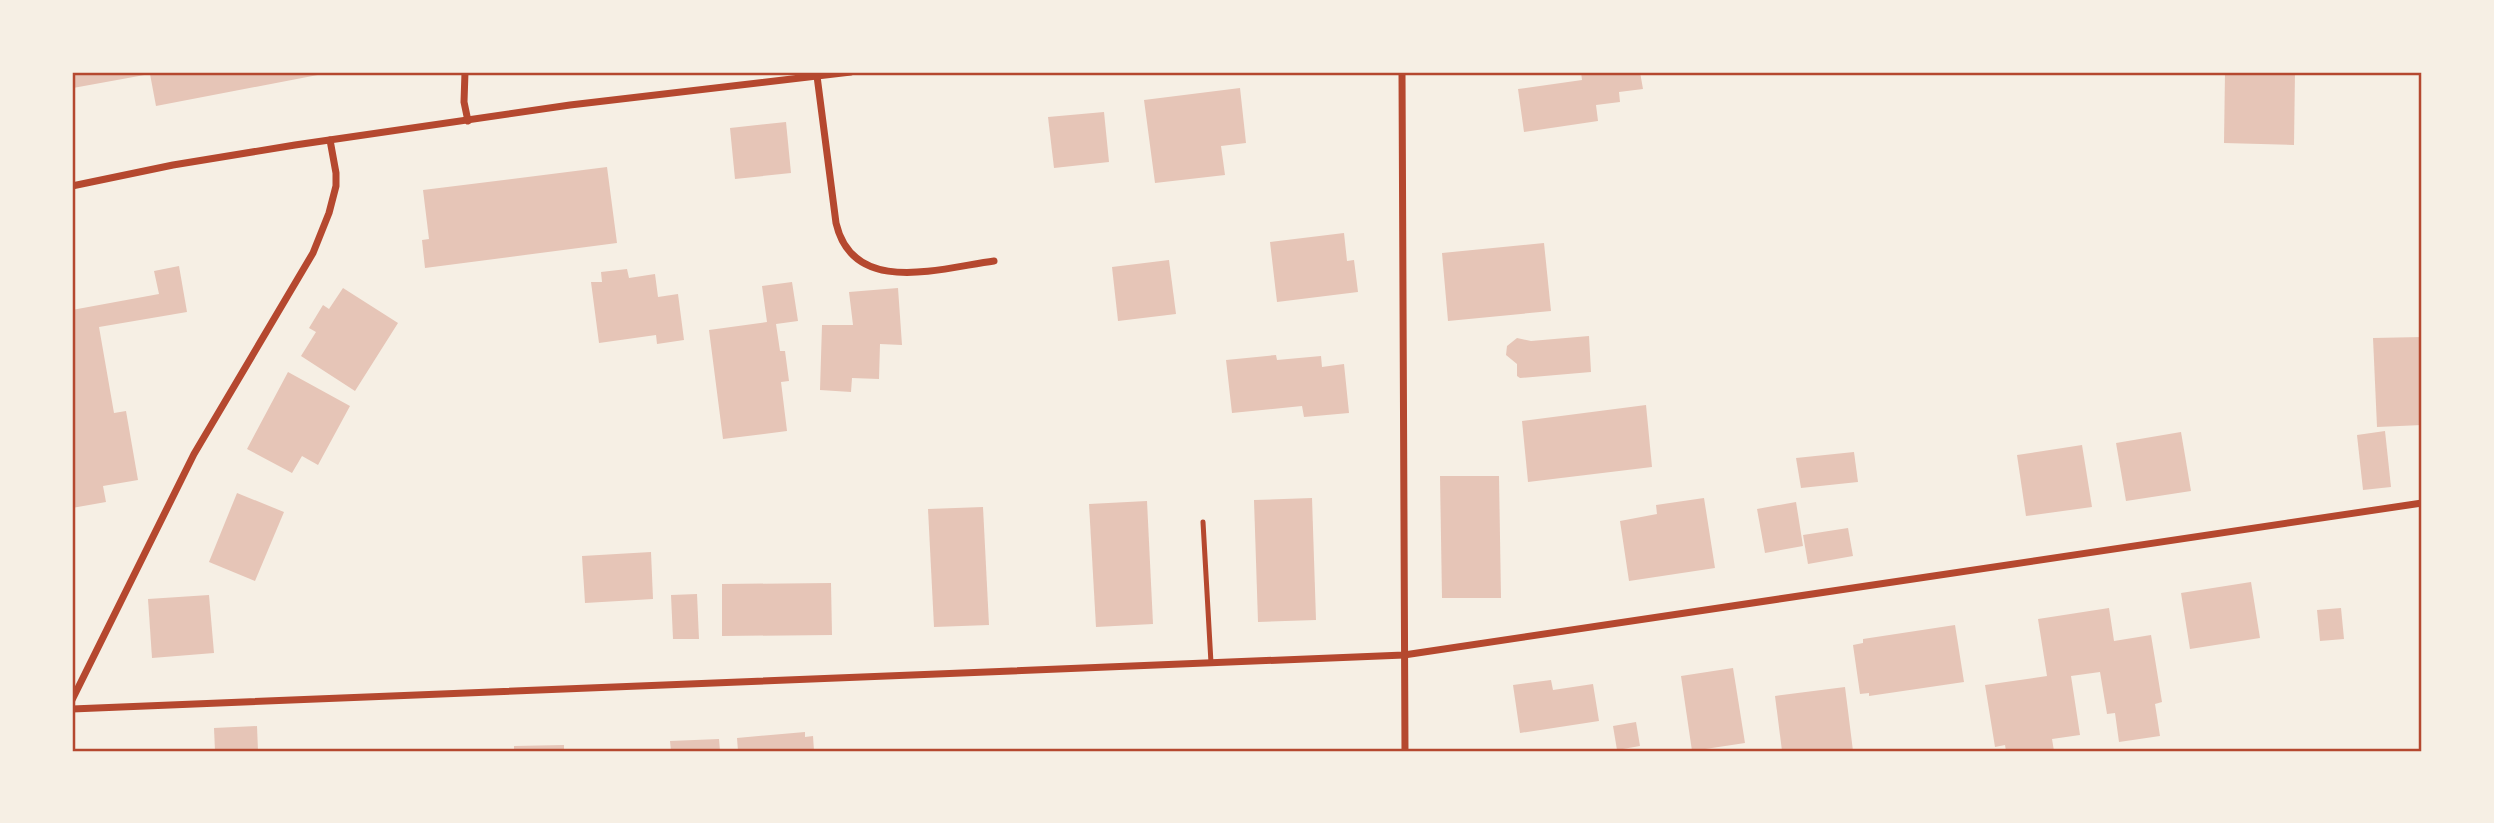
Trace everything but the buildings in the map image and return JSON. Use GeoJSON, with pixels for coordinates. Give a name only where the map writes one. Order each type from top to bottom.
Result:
{"type":"FeatureCollection","features":[{"type":"Feature","properties":{"kind":"street"},"geometry":{"type":"LineString","coordinates":[[465,72],[464,102],[468,121]]}},
{"type":"Feature","properties":{"kind":"street"},"geometry":{"type":"LineString","coordinates":[[72,186],[173,165],[330,140],[570,105],[852,72]]}},
{"type":"Feature","properties":{"kind":"street"},"geometry":{"type":"LineString","coordinates":[[1402,72],[1405,751]]}},
{"type":"Feature","properties":{"kind":"street"},"geometry":{"type":"LineString","coordinates":[[817,76],[836,223],[841,238],[851,253],[868,266],[892,273],[994,261]]}},
{"type":"Feature","properties":{"kind":"street"},"geometry":{"type":"LineString","coordinates":[[72,699],[194,454],[313,253],[329,214],[336,187],[330,140]]}},
{"type":"Feature","properties":{"kind":"street"},"geometry":{"type":"LineString","coordinates":[[72,709],[1404,655],[2422,503]]}},
{"type":"Feature","properties":{"kind":"lane"},"geometry":{"type":"LineString","coordinates":[[1203,522],[1211,663]]}}]}
